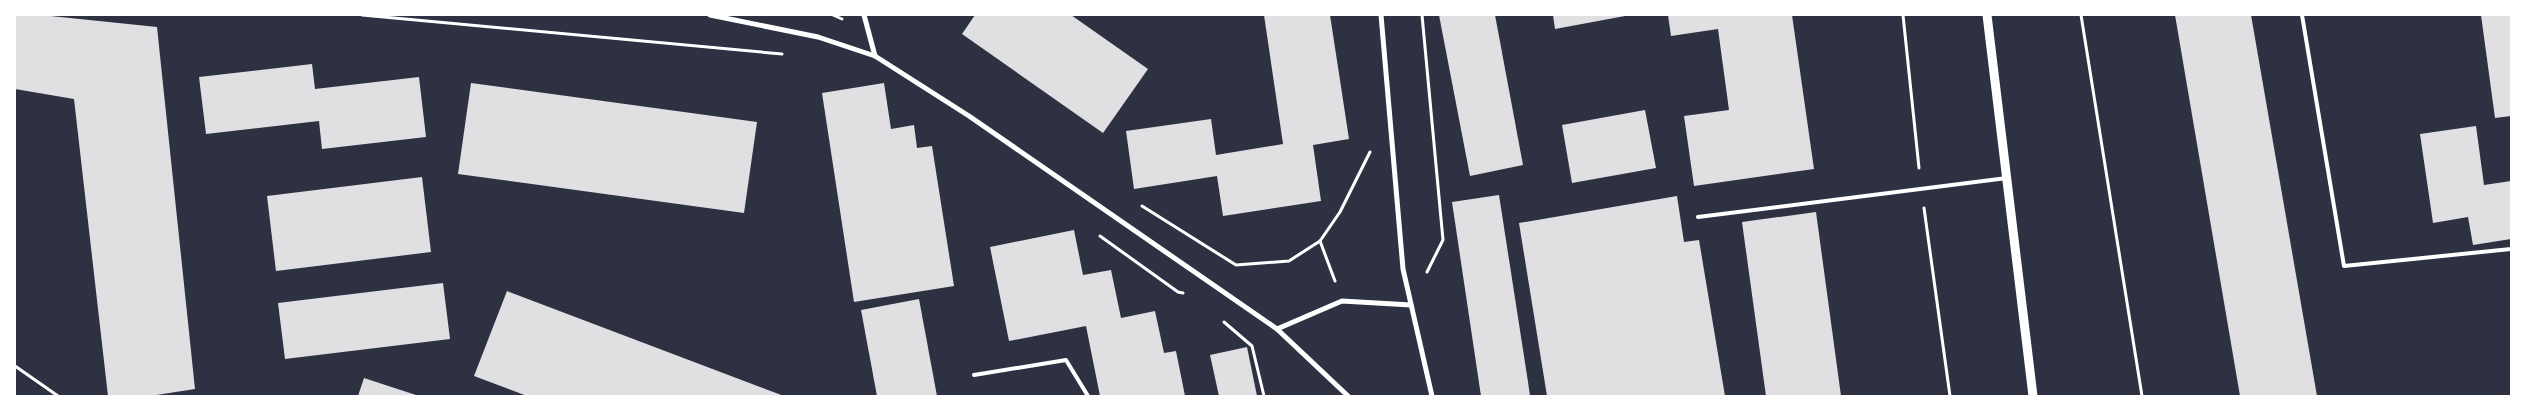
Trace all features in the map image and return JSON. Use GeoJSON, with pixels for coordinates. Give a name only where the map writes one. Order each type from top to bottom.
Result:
{"type":"FeatureCollection","features":[{"type":"Feature","properties":{"kind":"street"},"geometry":{"type":"LineString","coordinates":[[710,15],[818,37],[875,56],[969,116],[1277,329],[1348,396]]}},
{"type":"Feature","properties":{"kind":"street"},"geometry":{"type":"LineString","coordinates":[[864,15],[875,56]]}},
{"type":"Feature","properties":{"kind":"street"},"geometry":{"type":"LineString","coordinates":[[1381,15],[1403,269],[1432,396]]}},
{"type":"Feature","properties":{"kind":"street"},"geometry":{"type":"LineString","coordinates":[[1987,15],[2033,396]]}},
{"type":"Feature","properties":{"kind":"street"},"geometry":{"type":"LineString","coordinates":[[1277,329],[1342,301],[1411,305]]}},
{"type":"Feature","properties":{"kind":"lane"},"geometry":{"type":"LineString","coordinates":[[2302,15],[2344,266],[2511,249]]}},
{"type":"Feature","properties":{"kind":"lane"},"geometry":{"type":"LineString","coordinates":[[1698,217],[2007,178]]}},
{"type":"Feature","properties":{"kind":"lane"},"geometry":{"type":"LineString","coordinates":[[974,375],[1066,360],[1088,396]]}},
{"type":"Feature","properties":{"kind":"path"},"geometry":{"type":"LineString","coordinates":[[362,15],[787,55]]}},
{"type":"Feature","properties":{"kind":"path"},"geometry":{"type":"LineString","coordinates":[[833,15],[869,33]]}},
{"type":"Feature","properties":{"kind":"path"},"geometry":{"type":"LineString","coordinates":[[1411,305],[1443,240],[1422,15]]}},
{"type":"Feature","properties":{"kind":"path"},"geometry":{"type":"LineString","coordinates":[[2081,15],[2142,396]]}},
{"type":"Feature","properties":{"kind":"path"},"geometry":{"type":"LineString","coordinates":[[1136,202],[1236,265],[1290,262],[1320,241],[1340,212],[1371,151]]}},
{"type":"Feature","properties":{"kind":"path"},"geometry":{"type":"LineString","coordinates":[[1092,230],[1178,292],[1188,294]]}},
{"type":"Feature","properties":{"kind":"path"},"geometry":{"type":"LineString","coordinates":[[1320,241],[1342,301]]}},
{"type":"Feature","properties":{"kind":"path"},"geometry":{"type":"LineString","coordinates":[[1219,318],[1252,346],[1264,396]]}},
{"type":"Feature","properties":{"kind":"path"},"geometry":{"type":"LineString","coordinates":[[15,366],[58,396]]}},
{"type":"Feature","properties":{"kind":"building"},"geometry":{"type":"Polygon","coordinates":[[[15,15],[41,15],[157,27],[195,389],[150,396],[108,396],[74,99],[15,89],[15,15]]]}},
{"type":"Feature","properties":{"kind":"building"},"geometry":{"type":"Polygon","coordinates":[[[975,15],[1071,15],[1148,69],[1103,133],[962,34],[975,15]]]}},
{"type":"Feature","properties":{"kind":"building"},"geometry":{"type":"Polygon","coordinates":[[[1264,15],[1330,15],[1349,139],[1313,145],[1321,201],[1223,216],[1217,176],[1134,189],[1126,131],[1211,119],[1216,155],[1283,144],[1264,15]]]}},
{"type":"Feature","properties":{"kind":"building"},"geometry":{"type":"Polygon","coordinates":[[[1439,15],[1495,15],[1523,165],[1470,176],[1439,15]]]}},
{"type":"Feature","properties":{"kind":"building"},"geometry":{"type":"Polygon","coordinates":[[[1553,15],[1625,15],[1625,16],[1555,29],[1553,15]]]}},
{"type":"Feature","properties":{"kind":"building"},"geometry":{"type":"Polygon","coordinates":[[[1668,15],[1792,15],[1814,169],[1694,186],[1684,116],[1729,110],[1718,29],[1671,36],[1668,15]]]}},
{"type":"Feature","properties":{"kind":"building"},"geometry":{"type":"Polygon","coordinates":[[[2175,15],[2251,15],[2317,396],[2240,396],[2175,15]]]}},
{"type":"Feature","properties":{"kind":"building"},"geometry":{"type":"Polygon","coordinates":[[[2481,15],[2511,15],[2511,116],[2495,118],[2481,15]]]}},
{"type":"Feature","properties":{"kind":"building"},"geometry":{"type":"Polygon","coordinates":[[[312,64],[315,89],[419,77],[426,137],[322,149],[319,121],[206,134],[199,77],[312,64]]]}},
{"type":"Feature","properties":{"kind":"building"},"geometry":{"type":"Polygon","coordinates":[[[471,83],[757,122],[744,213],[458,174],[471,83]]]}},
{"type":"Feature","properties":{"kind":"building"},"geometry":{"type":"Polygon","coordinates":[[[884,83],[891,129],[914,125],[917,148],[932,146],[954,286],[854,302],[822,93],[884,83]]]}},
{"type":"Feature","properties":{"kind":"building"},"geometry":{"type":"Polygon","coordinates":[[[1645,110],[1656,168],[1572,183],[1562,125],[1645,110]]]}},
{"type":"Feature","properties":{"kind":"building"},"geometry":{"type":"Polygon","coordinates":[[[2476,126],[2484,185],[2511,181],[2511,239],[2473,245],[2468,217],[2433,223],[2420,134],[2476,126]]]}},
{"type":"Feature","properties":{"kind":"building"},"geometry":{"type":"Polygon","coordinates":[[[422,177],[431,252],[276,271],[267,196],[422,177]]]}},
{"type":"Feature","properties":{"kind":"building"},"geometry":{"type":"Polygon","coordinates":[[[1499,195],[1530,396],[1481,396],[1452,202],[1499,195]]]}},
{"type":"Feature","properties":{"kind":"building"},"geometry":{"type":"Polygon","coordinates":[[[1677,196],[1684,242],[1699,240],[1725,396],[1547,396],[1519,223],[1677,196]]]}},
{"type":"Feature","properties":{"kind":"building"},"geometry":{"type":"Polygon","coordinates":[[[1816,212],[1841,396],[1766,396],[1742,222],[1816,212]]]}},
{"type":"Feature","properties":{"kind":"building"},"geometry":{"type":"Polygon","coordinates":[[[1074,230],[1083,275],[1111,270],[1121,318],[1155,311],[1164,353],[1176,351],[1185,396],[1100,396],[1086,326],[1009,341],[990,247],[1074,230]]]}},
{"type":"Feature","properties":{"kind":"building"},"geometry":{"type":"Polygon","coordinates":[[[443,283],[450,339],[285,359],[278,303],[443,283]]]}},
{"type":"Feature","properties":{"kind":"building"},"geometry":{"type":"Polygon","coordinates":[[[507,291],[784,396],[527,396],[474,376],[507,291]]]}},
{"type":"Feature","properties":{"kind":"building"},"geometry":{"type":"Polygon","coordinates":[[[919,299],[937,396],[877,396],[861,310],[919,299]]]}},
{"type":"Feature","properties":{"kind":"building"},"geometry":{"type":"Polygon","coordinates":[[[1247,347],[1257,396],[1219,396],[1210,355],[1247,347]]]}},
{"type":"Feature","properties":{"kind":"building"},"geometry":{"type":"Polygon","coordinates":[[[364,378],[419,396],[358,396],[364,378]]]}}]}
